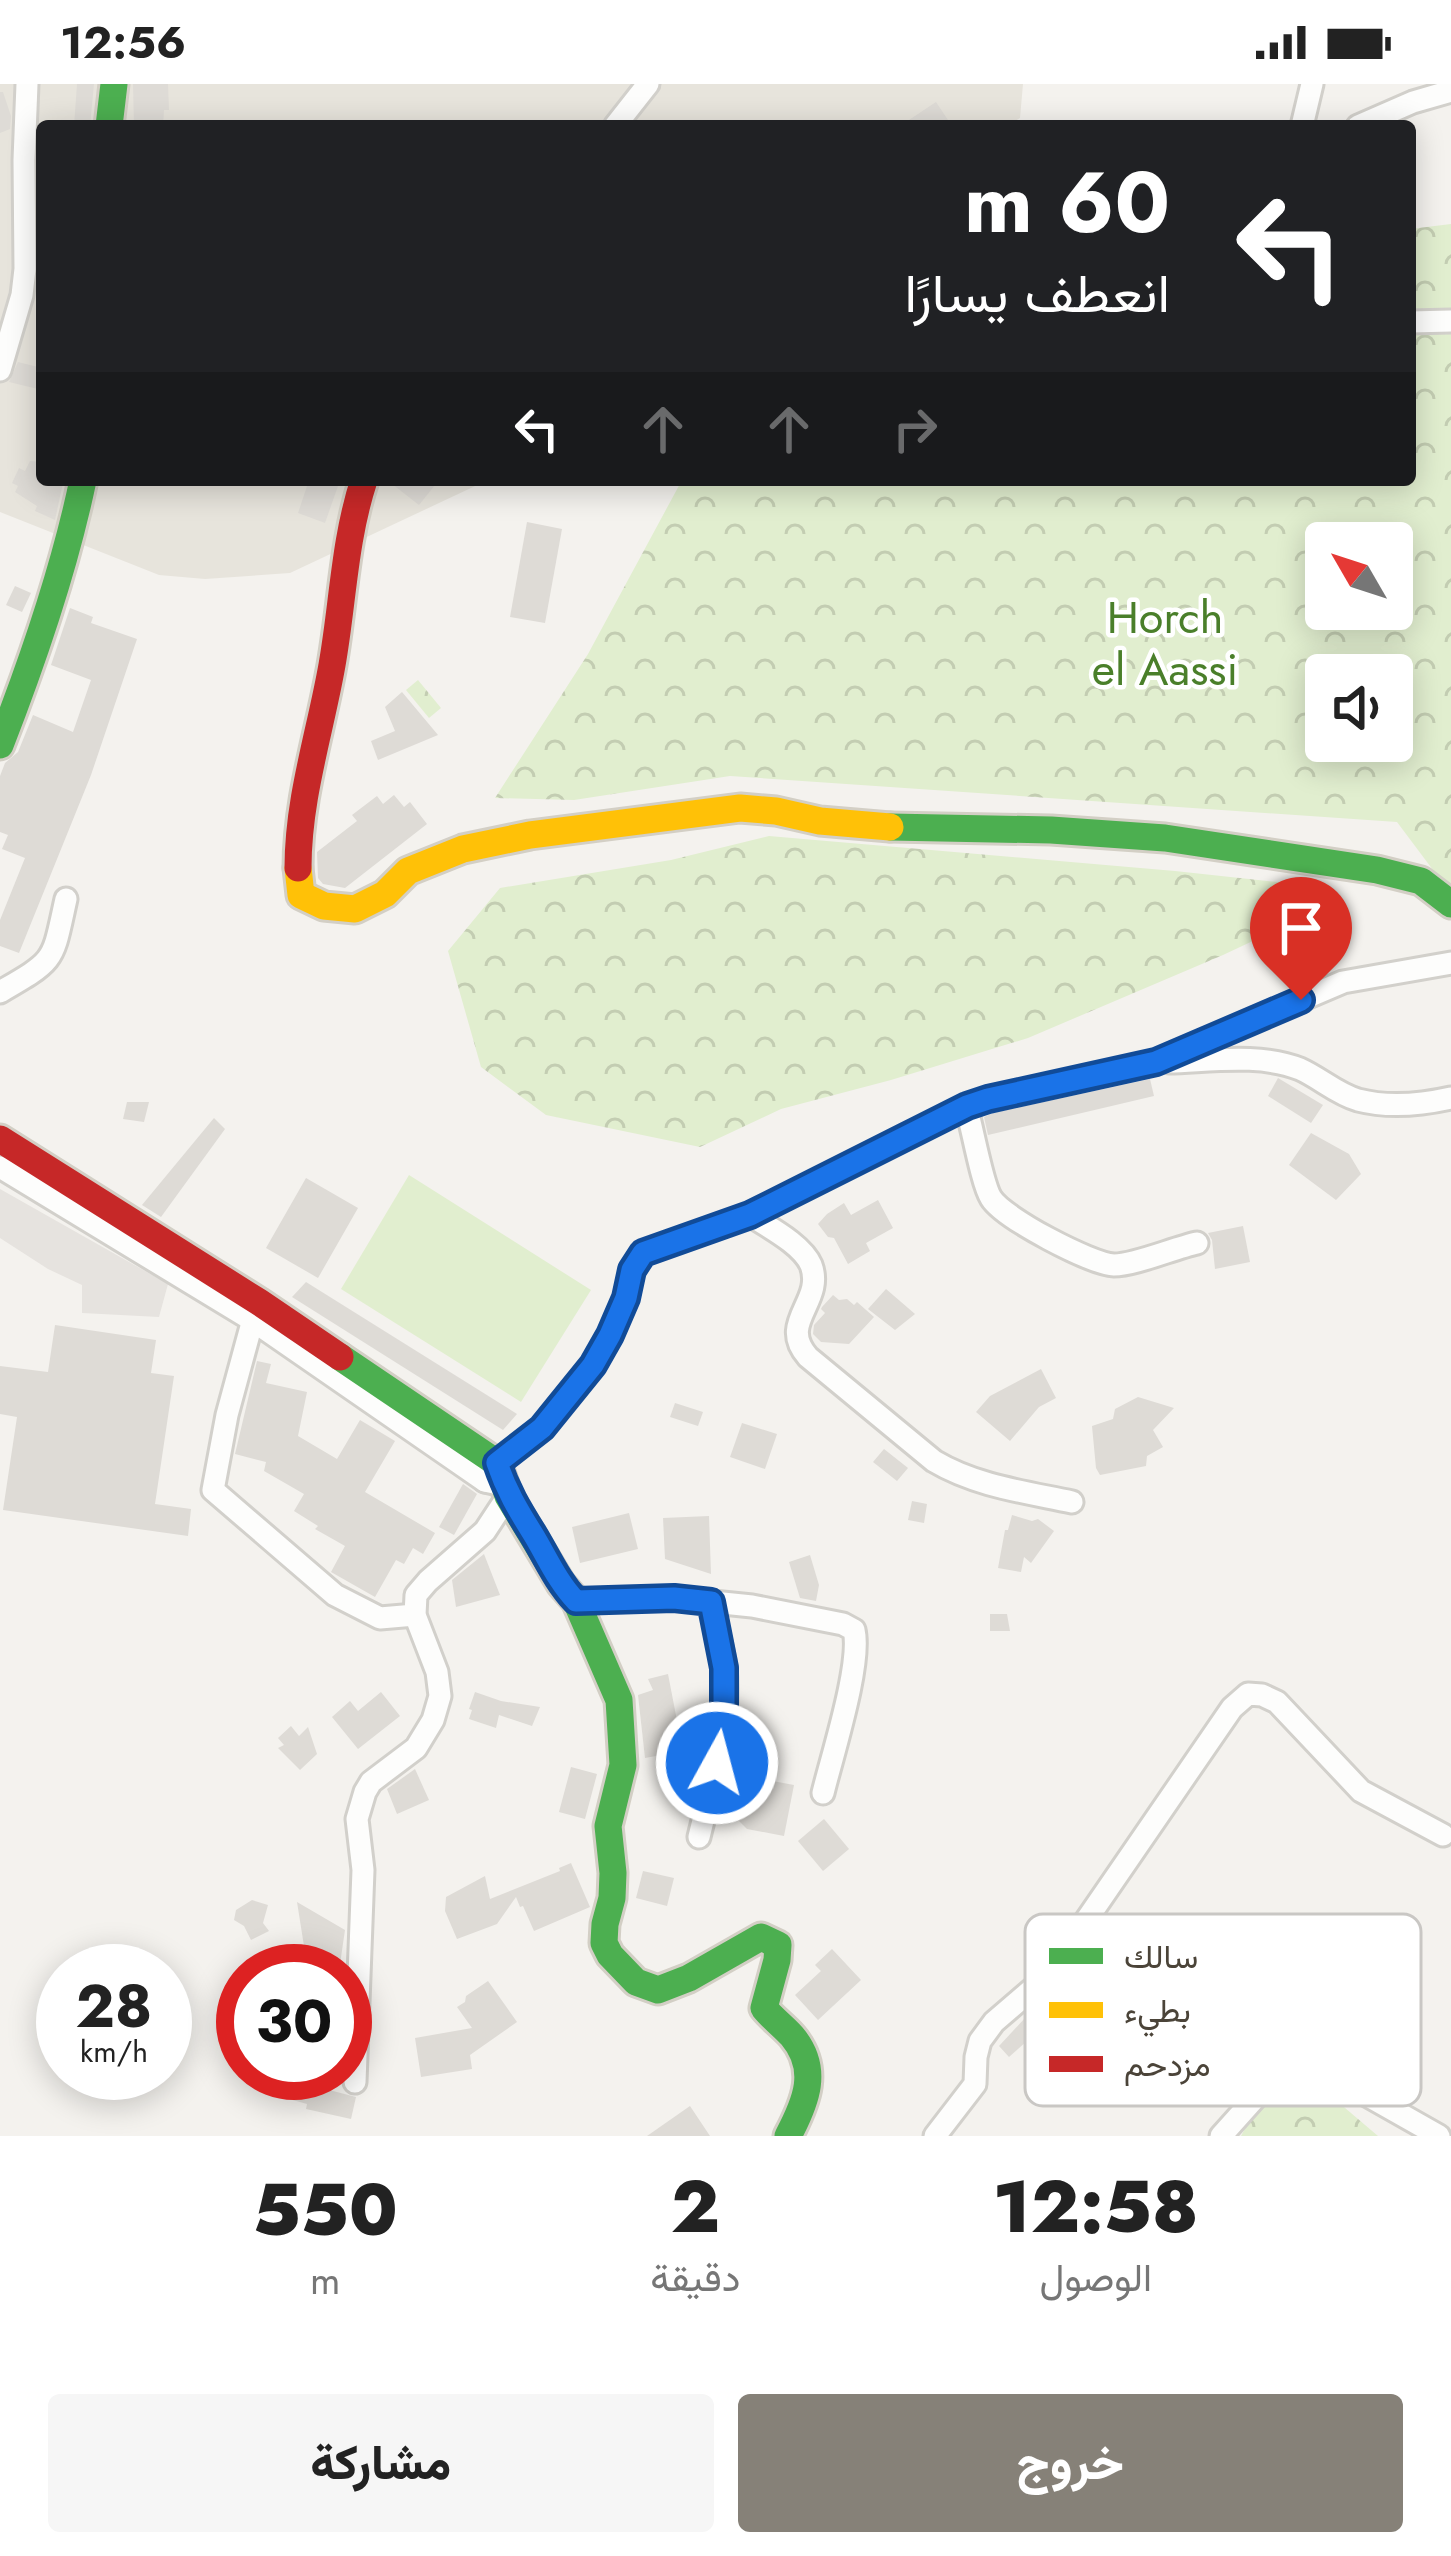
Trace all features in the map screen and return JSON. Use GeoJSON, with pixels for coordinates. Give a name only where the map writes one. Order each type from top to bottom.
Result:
{"type":"FeatureCollection","features":[{"type":"Feature","properties":{"kind":"street"},"geometry":{"type":"LineString","coordinates":[[0,370],[25,269],[28,84]]}},
{"type":"Feature","properties":{"kind":"street"},"geometry":{"type":"LineString","coordinates":[[110,120],[114,84]]}},
{"type":"Feature","properties":{"kind":"street"},"geometry":{"type":"LineString","coordinates":[[620,120],[648,84]]}},
{"type":"Feature","properties":{"kind":"street"},"geometry":{"type":"LineString","coordinates":[[1303,120],[1312,84]]}},
{"type":"Feature","properties":{"kind":"street"},"geometry":{"type":"LineString","coordinates":[[1372,120],[1451,91]]}},
{"type":"Feature","properties":{"kind":"street"},"geometry":{"type":"LineString","coordinates":[[1416,322],[1451,321]]}},
{"type":"Feature","properties":{"kind":"street"},"geometry":{"type":"LineString","coordinates":[[0,745],[58,590],[82,486]]}},
{"type":"Feature","properties":{"kind":"street"},"geometry":{"type":"LineString","coordinates":[[362,486],[352,512],[329,680],[298,848],[296,875],[302,895],[325,906],[355,909],[385,894],[408,871],[463,849],[530,835],[740,808],[908,829],[1051,830],[1165,838],[1377,870],[1421,881],[1451,904]]}},
{"type":"Feature","properties":{"kind":"street"},"geometry":{"type":"LineString","coordinates":[[0,992],[52,957],[66,899]]}},
{"type":"Feature","properties":{"kind":"street"},"geometry":{"type":"LineString","coordinates":[[360,1944],[362,1870],[357,1819],[365,1792],[371,1782],[416,1748],[433,1720],[440,1696],[437,1672],[415,1615],[416,1595],[484,1531],[499,1481],[593,1365],[643,1253],[750,1215],[967,1106],[1156,1062],[1343,982],[1451,963]]}},
{"type":"Feature","properties":{"kind":"street"},"geometry":{"type":"LineString","coordinates":[[1156,1062],[1270,1063],[1300,1069],[1357,1100],[1414,1106],[1451,1098]]}},
{"type":"Feature","properties":{"kind":"street"},"geometry":{"type":"LineString","coordinates":[[967,1106],[989,1196],[1034,1231],[1108,1265],[1197,1243]]}},
{"type":"Feature","properties":{"kind":"street"},"geometry":{"type":"LineString","coordinates":[[0,1139],[388,1400],[499,1481],[560,1585],[576,1601],[619,1700],[623,1765],[608,1826],[612,1898],[604,1943],[635,1982],[658,1990],[761,1937],[778,1945],[780,1954],[764,2008],[791,2036],[810,2071],[811,2090],[788,2136]]}},
{"type":"Feature","properties":{"kind":"street"},"geometry":{"type":"LineString","coordinates":[[0,1167],[255,1311]]}},
{"type":"Feature","properties":{"kind":"street"},"geometry":{"type":"LineString","coordinates":[[750,1215],[795,1246],[811,1264],[813,1284],[796,1331],[798,1346],[808,1357],[955,1473],[1072,1502]]}},
{"type":"Feature","properties":{"kind":"street"},"geometry":{"type":"LineString","coordinates":[[255,1311],[213,1490],[335,1595],[380,1618],[415,1615]]}},
{"type":"Feature","properties":{"kind":"street"},"geometry":{"type":"LineString","coordinates":[[576,1601],[674,1598],[843,1624],[854,1630],[857,1644],[852,1672],[824,1793]]}},
{"type":"Feature","properties":{"kind":"street"},"geometry":{"type":"LineString","coordinates":[[699,1838],[717,1763],[724,1706],[724,1668],[711,1602]]}},
{"type":"Feature","properties":{"kind":"street"},"geometry":{"type":"LineString","coordinates":[[1090,1914],[1232,1708],[1248,1694],[1277,1702],[1361,1791],[1443,1835]]}},
{"type":"Feature","properties":{"kind":"street"},"geometry":{"type":"LineString","coordinates":[[935,2136],[975,2084],[980,2041],[994,2021],[1025,1995]]}},
{"type":"Feature","properties":{"kind":"street"},"geometry":{"type":"LineString","coordinates":[[1221,2136],[1248,2106]]}},
{"type":"Feature","properties":{"kind":"street"},"geometry":{"type":"LineString","coordinates":[[1386,2106],[1439,2136]]}},
{"type":"Feature","properties":{"kind":"shaded area"},"geometry":{"type":"Polygon","coordinates":[[[0,84],[1023,84],[1017,120],[36,120],[36,486],[475,486],[290,573],[205,579],[159,575],[0,512],[0,84]]]}},
{"type":"Feature","properties":{"kind":"shaded area"},"geometry":{"type":"Polygon","coordinates":[[[0,1189],[168,1284],[159,1317],[82,1313],[82,1285],[0,1238],[0,1189]]]}},
{"type":"Feature","properties":{"kind":"green space","name":"Horch el Aassi"},"geometry":{"type":"Polygon","coordinates":[[[1451,224],[1451,894],[1397,822],[730,776],[574,800],[495,798],[588,654],[679,486],[1416,486],[1416,228],[1451,224]]]}},
{"type":"Feature","properties":{"kind":"green space"},"geometry":{"type":"Polygon","coordinates":[[[418,680],[441,708],[429,718],[406,690],[418,680]]]}},
{"type":"Feature","properties":{"kind":"green space"},"geometry":{"type":"Polygon","coordinates":[[[769,836],[1324,887],[1317,911],[1028,1038],[781,1109],[700,1147],[546,1115],[481,1067],[448,951],[500,888],[671,860],[769,836]]]}},
{"type":"Feature","properties":{"kind":"green space"},"geometry":{"type":"Polygon","coordinates":[[[409,1175],[591,1290],[521,1402],[341,1289],[409,1175]]]}},
{"type":"Feature","properties":{"kind":"green space"},"geometry":{"type":"Polygon","coordinates":[[[1257,2106],[1343,2106],[1378,2136],[1241,2136],[1257,2106]]]}},
{"type":"Feature","properties":{"kind":"building"},"geometry":{"type":"Polygon","coordinates":[[[77,84],[94,84],[91,120],[74,120],[77,84]]]}},
{"type":"Feature","properties":{"kind":"building"},"geometry":{"type":"Polygon","coordinates":[[[133,84],[168,84],[169,110],[164,110],[163,120],[134,120],[133,84]]]}},
{"type":"Feature","properties":{"kind":"building"},"geometry":{"type":"Polygon","coordinates":[[[0,92],[11,116],[10,129],[0,133],[0,92]]]}},
{"type":"Feature","properties":{"kind":"building"},"geometry":{"type":"Polygon","coordinates":[[[936,102],[948,120],[909,120],[936,102]]]}},
{"type":"Feature","properties":{"kind":"building"},"geometry":{"type":"Polygon","coordinates":[[[18,362],[36,366],[36,389],[9,382],[18,362]]]}},
{"type":"Feature","properties":{"kind":"building"},"geometry":{"type":"Polygon","coordinates":[[[30,461],[36,462],[36,486],[62,486],[55,520],[35,511],[37,506],[15,492],[18,486],[12,483],[19,468],[25,471],[30,461]]]}},
{"type":"Feature","properties":{"kind":"building"},"geometry":{"type":"Polygon","coordinates":[[[307,486],[338,486],[325,523],[298,513],[307,486]]]}},
{"type":"Feature","properties":{"kind":"building"},"geometry":{"type":"Polygon","coordinates":[[[395,486],[434,486],[419,505],[395,486]]]}},
{"type":"Feature","properties":{"kind":"building"},"geometry":{"type":"Polygon","coordinates":[[[527,522],[562,529],[545,623],[510,617],[527,522]]]}},
{"type":"Feature","properties":{"kind":"building"},"geometry":{"type":"Polygon","coordinates":[[[15,586],[31,593],[22,612],[6,605],[15,586]]]}},
{"type":"Feature","properties":{"kind":"building"},"geometry":{"type":"Polygon","coordinates":[[[70,608],[93,617],[91,623],[137,639],[91,775],[19,953],[0,946],[0,920],[25,858],[2,849],[8,835],[0,832],[0,776],[5,763],[18,752],[33,715],[73,732],[91,680],[51,665],[70,608]]]}},
{"type":"Feature","properties":{"kind":"building"},"geometry":{"type":"Polygon","coordinates":[[[402,692],[438,735],[378,760],[371,741],[395,731],[385,707],[402,692]]]}},
{"type":"Feature","properties":{"kind":"building"},"geometry":{"type":"Polygon","coordinates":[[[394,795],[404,807],[410,802],[427,824],[345,888],[323,884],[318,878],[317,852],[357,821],[352,815],[377,796],[383,804],[394,795]]]}},
{"type":"Feature","properties":{"kind":"building"},"geometry":{"type":"Polygon","coordinates":[[[1278,1078],[1323,1105],[1311,1123],[1268,1096],[1278,1078]]]}},
{"type":"Feature","properties":{"kind":"building"},"geometry":{"type":"Polygon","coordinates":[[[1150,1079],[1154,1096],[988,1135],[984,1117],[993,1113],[1150,1079]]]}},
{"type":"Feature","properties":{"kind":"building"},"geometry":{"type":"Polygon","coordinates":[[[127,1102],[149,1102],[144,1122],[123,1119],[127,1102]]]}},
{"type":"Feature","properties":{"kind":"building"},"geometry":{"type":"Polygon","coordinates":[[[214,1118],[225,1129],[161,1217],[142,1205],[214,1118]]]}},
{"type":"Feature","properties":{"kind":"building"},"geometry":{"type":"Polygon","coordinates":[[[1311,1133],[1349,1154],[1361,1174],[1336,1200],[1289,1165],[1311,1133]]]}},
{"type":"Feature","properties":{"kind":"building"},"geometry":{"type":"Polygon","coordinates":[[[306,1178],[358,1208],[318,1278],[266,1248],[306,1178]]]}},
{"type":"Feature","properties":{"kind":"building"},"geometry":{"type":"Polygon","coordinates":[[[878,1200],[893,1228],[866,1243],[870,1251],[848,1264],[834,1238],[818,1224],[844,1203],[851,1215],[878,1200]]]}},
{"type":"Feature","properties":{"kind":"building"},"geometry":{"type":"Polygon","coordinates":[[[1243,1226],[1250,1262],[1215,1269],[1208,1233],[1243,1226]]]}},
{"type":"Feature","properties":{"kind":"building"},"geometry":{"type":"Polygon","coordinates":[[[306,1282],[517,1414],[503,1430],[292,1297],[306,1282]]]}},
{"type":"Feature","properties":{"kind":"building"},"geometry":{"type":"Polygon","coordinates":[[[886,1289],[915,1314],[895,1330],[868,1309],[886,1289]]]}},
{"type":"Feature","properties":{"kind":"building"},"geometry":{"type":"Polygon","coordinates":[[[833,1295],[854,1305],[857,1302],[874,1317],[849,1344],[821,1342],[813,1334],[825,1313],[822,1307],[833,1295]]]}},
{"type":"Feature","properties":{"kind":"building"},"geometry":{"type":"Polygon","coordinates":[[[55,1325],[156,1340],[151,1373],[174,1376],[155,1504],[191,1509],[188,1536],[3,1510],[17,1417],[0,1414],[0,1366],[48,1372],[55,1325]]]}},
{"type":"Feature","properties":{"kind":"building"},"geometry":{"type":"Polygon","coordinates":[[[257,1361],[271,1364],[266,1383],[307,1392],[298,1436],[337,1459],[360,1420],[395,1441],[365,1492],[435,1533],[423,1554],[413,1548],[404,1564],[396,1560],[375,1597],[331,1572],[345,1546],[294,1511],[304,1494],[264,1471],[266,1462],[235,1454],[257,1361]]]}},
{"type":"Feature","properties":{"kind":"building"},"geometry":{"type":"Polygon","coordinates":[[[1041,1369],[1056,1398],[1039,1407],[1010,1441],[976,1412],[990,1396],[1041,1369]]]}},
{"type":"Feature","properties":{"kind":"building"},"geometry":{"type":"Polygon","coordinates":[[[1138,1397],[1174,1408],[1153,1430],[1163,1447],[1147,1456],[1146,1466],[1100,1475],[1092,1426],[1113,1419],[1115,1409],[1138,1397]]]}},
{"type":"Feature","properties":{"kind":"building"},"geometry":{"type":"Polygon","coordinates":[[[675,1403],[703,1412],[698,1426],[670,1417],[675,1403]]]}},
{"type":"Feature","properties":{"kind":"building"},"geometry":{"type":"Polygon","coordinates":[[[742,1423],[777,1434],[765,1469],[730,1457],[742,1423]]]}},
{"type":"Feature","properties":{"kind":"building"},"geometry":{"type":"Polygon","coordinates":[[[884,1449],[908,1468],[897,1481],[873,1462],[884,1449]]]}},
{"type":"Feature","properties":{"kind":"building"},"geometry":{"type":"Polygon","coordinates":[[[463,1484],[477,1494],[454,1535],[439,1527],[463,1484]]]}},
{"type":"Feature","properties":{"kind":"building"},"geometry":{"type":"Polygon","coordinates":[[[912,1501],[927,1504],[924,1523],[908,1520],[912,1501]]]}},
{"type":"Feature","properties":{"kind":"building"},"geometry":{"type":"Polygon","coordinates":[[[629,1513],[638,1549],[580,1563],[572,1527],[629,1513]]]}},
{"type":"Feature","properties":{"kind":"building"},"geometry":{"type":"Polygon","coordinates":[[[1012,1515],[1038,1519],[1054,1531],[1031,1563],[1024,1557],[1021,1572],[998,1568],[1012,1515]]]}},
{"type":"Feature","properties":{"kind":"building"},"geometry":{"type":"Polygon","coordinates":[[[709,1516],[711,1574],[665,1559],[663,1518],[709,1516]]]}},
{"type":"Feature","properties":{"kind":"building"},"geometry":{"type":"Polygon","coordinates":[[[484,1554],[500,1595],[456,1607],[452,1580],[484,1554]]]}},
{"type":"Feature","properties":{"kind":"building"},"geometry":{"type":"Polygon","coordinates":[[[810,1555],[819,1585],[816,1601],[800,1598],[789,1562],[810,1555]]]}},
{"type":"Feature","properties":{"kind":"building"},"geometry":{"type":"Polygon","coordinates":[[[990,1614],[1007,1614],[1010,1631],[990,1631],[990,1614]]]}},
{"type":"Feature","properties":{"kind":"building"},"geometry":{"type":"Polygon","coordinates":[[[668,1674],[679,1731],[664,1734],[667,1754],[645,1758],[638,1695],[653,1690],[648,1679],[668,1674]]]}},
{"type":"Feature","properties":{"kind":"building"},"geometry":{"type":"Polygon","coordinates":[[[381,1692],[400,1716],[358,1749],[332,1717],[350,1701],[358,1711],[381,1692]]]}},
{"type":"Feature","properties":{"kind":"building"},"geometry":{"type":"Polygon","coordinates":[[[475,1692],[540,1707],[532,1726],[499,1715],[496,1728],[469,1719],[475,1692]]]}},
{"type":"Feature","properties":{"kind":"building"},"geometry":{"type":"Polygon","coordinates":[[[291,1726],[299,1736],[308,1727],[317,1754],[300,1770],[278,1748],[284,1745],[278,1738],[291,1726]]]}},
{"type":"Feature","properties":{"kind":"building"},"geometry":{"type":"Polygon","coordinates":[[[571,1767],[597,1774],[585,1819],[559,1812],[571,1767]]]}},
{"type":"Feature","properties":{"kind":"building"},"geometry":{"type":"Polygon","coordinates":[[[415,1769],[429,1800],[397,1814],[387,1789],[415,1769]]]}},
{"type":"Feature","properties":{"kind":"building"},"geometry":{"type":"Polygon","coordinates":[[[745,1776],[794,1785],[784,1836],[747,1829],[736,1818],[745,1776]]]}},
{"type":"Feature","properties":{"kind":"building"},"geometry":{"type":"Polygon","coordinates":[[[824,1819],[849,1849],[823,1871],[798,1841],[824,1819]]]}},
{"type":"Feature","properties":{"kind":"building"},"geometry":{"type":"Polygon","coordinates":[[[571,1863],[590,1907],[534,1931],[516,1897],[497,1924],[457,1939],[445,1911],[446,1897],[485,1876],[490,1899],[571,1863]]]}},
{"type":"Feature","properties":{"kind":"building"},"geometry":{"type":"Polygon","coordinates":[[[643,1871],[674,1878],[667,1906],[636,1898],[643,1871]]]}},
{"type":"Feature","properties":{"kind":"building"},"geometry":{"type":"Polygon","coordinates":[[[252,1900],[268,1905],[263,1923],[269,1931],[251,1940],[244,1926],[234,1920],[236,1910],[252,1900]]]}},
{"type":"Feature","properties":{"kind":"building"},"geometry":{"type":"Polygon","coordinates":[[[297,1902],[345,1930],[343,1944],[304,1944],[297,1902]]]}},
{"type":"Feature","properties":{"kind":"building"},"geometry":{"type":"Polygon","coordinates":[[[832,1949],[861,1980],[818,2020],[795,1995],[821,1971],[815,1965],[832,1949]]]}},
{"type":"Feature","properties":{"kind":"building"},"geometry":{"type":"Polygon","coordinates":[[[488,1981],[517,2022],[470,2055],[472,2069],[421,2077],[415,2038],[472,2028],[457,2007],[488,1981]]]}},
{"type":"Feature","properties":{"kind":"building"},"geometry":{"type":"Polygon","coordinates":[[[1025,2018],[1025,2043],[1009,2057],[999,2046],[1025,2018]]]}},
{"type":"Feature","properties":{"kind":"building"},"geometry":{"type":"Polygon","coordinates":[[[293,2100],[355,2100],[351,2119],[306,2109],[307,2104],[293,2100]]]}},
{"type":"Feature","properties":{"kind":"building"},"geometry":{"type":"Polygon","coordinates":[[[690,2106],[710,2136],[647,2136],[690,2106]]]}},
{"type":"Feature","properties":{"kind":"traffic: fast"},"geometry":{"type":"LineString","coordinates":[[110,120],[114,84]]}},
{"type":"Feature","properties":{"kind":"traffic: fast"},"geometry":{"type":"LineString","coordinates":[[0,745],[47,614],[82,486]]}},
{"type":"Feature","properties":{"kind":"traffic: fast"},"geometry":{"type":"LineString","coordinates":[[890,827],[1165,838],[1377,870],[1421,881],[1451,904]]}},
{"type":"Feature","properties":{"kind":"traffic: fast"},"geometry":{"type":"LineString","coordinates":[[340,1357],[497,1463],[508,1496],[576,1601],[619,1700],[623,1765],[608,1826],[613,1873],[604,1943],[610,1955],[636,1982],[658,1990],[761,1937],[778,1945],[764,2008],[801,2048],[808,2073],[805,2098],[788,2136]]}},
{"type":"Feature","properties":{"kind":"traffic: slow"},"geometry":{"type":"LineString","coordinates":[[298,868],[301,895],[324,906],[355,909],[385,894],[408,871],[463,849],[530,835],[740,808],[890,827]]}},
{"type":"Feature","properties":{"kind":"traffic: jam"},"geometry":{"type":"LineString","coordinates":[[298,868],[306,791],[362,486]]}},
{"type":"Feature","properties":{"kind":"traffic: jam"},"geometry":{"type":"LineString","coordinates":[[0,1139],[340,1357]]}},
{"type":"Feature","properties":{"kind":"route"},"geometry":{"type":"LineString","coordinates":[[717,1763],[724,1668],[711,1602],[674,1598],[576,1601],[560,1585],[508,1496],[497,1463],[542,1428],[593,1365],[643,1253],[750,1215],[967,1106],[1156,1062],[1301,1000]]}}]}
